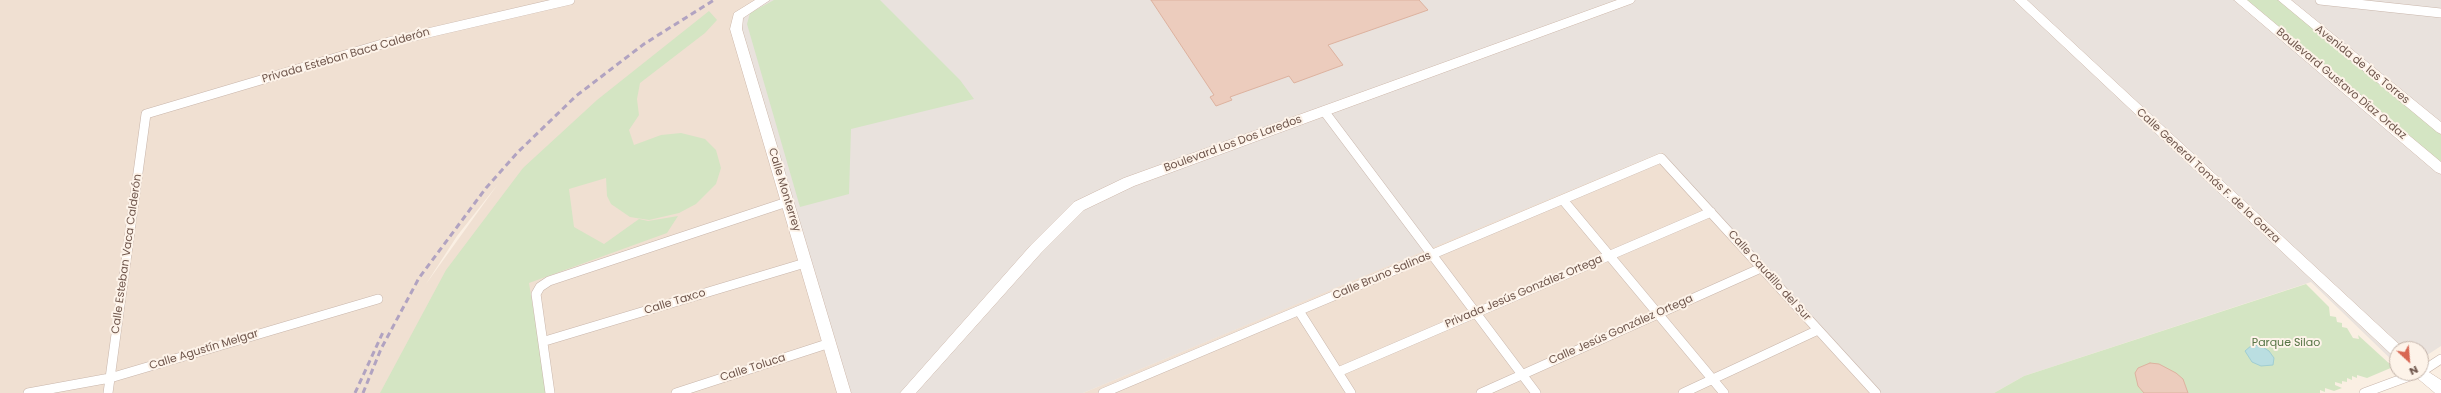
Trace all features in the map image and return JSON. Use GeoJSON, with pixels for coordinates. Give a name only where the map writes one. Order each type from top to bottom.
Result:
{"type":"FeatureCollection","features":[{"type":"Feature","properties":{"kind":"street","name":"Privada Esteban Baca Calderón"},"geometry":{"type":"LineString","coordinates":[[146,114],[389,42],[570,0]]}},
{"type":"Feature","properties":{"kind":"street","name":"Calle Monterrey"},"geometry":{"type":"LineString","coordinates":[[764,0],[738,16],[736,30],[844,393]]}},
{"type":"Feature","properties":{"kind":"street","name":"Boulevard Los Dos Laredos"},"geometry":{"type":"LineString","coordinates":[[907,393],[1036,249],[1079,206],[1129,182],[1629,0]]}},
{"type":"Feature","properties":{"kind":"street","name":"Calle General Tomás F. de la Garza"},"geometry":{"type":"LineString","coordinates":[[2020,0],[2389,344]]}},
{"type":"Feature","properties":{"kind":"street","name":"Boulevard Gustavo Díaz Ordaz"},"geometry":{"type":"LineString","coordinates":[[2240,0],[2441,169]]}},
{"type":"Feature","properties":{"kind":"street","name":"Avenida de las Torres"},"geometry":{"type":"LineString","coordinates":[[2284,0],[2441,129]]}},
{"type":"Feature","properties":{"kind":"street"},"geometry":{"type":"LineString","coordinates":[[2320,0],[2441,13]]}},
{"type":"Feature","properties":{"kind":"street"},"geometry":{"type":"LineString","coordinates":[[1324,111],[1536,393]]}},
{"type":"Feature","properties":{"kind":"street","name":"Calle Esteban Vaca Calderón"},"geometry":{"type":"LineString","coordinates":[[108,393],[146,114]]}},
{"type":"Feature","properties":{"kind":"street","name":"Calle Bruno Salinas"},"geometry":{"type":"LineString","coordinates":[[1103,393],[1661,158]]}},
{"type":"Feature","properties":{"kind":"street","name":"Calle Caudillo del Sur"},"geometry":{"type":"LineString","coordinates":[[1661,158],[1876,393]]}},
{"type":"Feature","properties":{"kind":"street"},"geometry":{"type":"LineString","coordinates":[[1563,200],[1724,393]]}},
{"type":"Feature","properties":{"kind":"street"},"geometry":{"type":"LineString","coordinates":[[550,393],[544,341],[536,294],[540,287],[548,281],[787,202]]}},
{"type":"Feature","properties":{"kind":"street","name":"Privada Jesús González Ortega"},"geometry":{"type":"LineString","coordinates":[[1338,372],[1710,212]]}},
{"type":"Feature","properties":{"kind":"street","name":"Calle Taxco"},"geometry":{"type":"LineString","coordinates":[[544,341],[805,262]]}},
{"type":"Feature","properties":{"kind":"street","name":"Calle Jesús González Ortega"},"geometry":{"type":"LineString","coordinates":[[1481,393],[1761,268]]}},
{"type":"Feature","properties":{"kind":"street","name":"Calle Agustín Melgar"},"geometry":{"type":"LineString","coordinates":[[28,393],[110,378],[378,299]]}},
{"type":"Feature","properties":{"kind":"street"},"geometry":{"type":"LineString","coordinates":[[1299,311],[1351,393]]}},
{"type":"Feature","properties":{"kind":"street"},"geometry":{"type":"LineString","coordinates":[[1683,393],[1818,330]]}},
{"type":"Feature","properties":{"kind":"street","name":"Calle Toluca"},"geometry":{"type":"LineString","coordinates":[[676,393],[830,343]]}},
{"type":"Feature","properties":{"kind":"street"},"geometry":{"type":"LineString","coordinates":[[2429,367],[2441,359]]}},
{"type":"Feature","properties":{"kind":"street"},"geometry":{"type":"LineString","coordinates":[[2429,380],[2441,389]]}},
{"type":"Feature","properties":{"kind":"street"},"geometry":{"type":"LineString","coordinates":[[2364,393],[2398,381]]}},
{"type":"Feature","properties":{"kind":"shaded area"},"geometry":{"type":"Polygon","coordinates":[[[0,0],[767,0],[735,17],[851,393],[0,393],[0,0]],[[498,184],[457,236],[426,284],[498,184]]]}},
{"type":"Feature","properties":{"kind":"shaded area"},"geometry":{"type":"Polygon","coordinates":[[[767,0],[2441,0],[2441,346],[2429,354],[2429,341],[2389,341],[2389,357],[2311,282],[2024,376],[1994,393],[1878,393],[1662,152],[1083,393],[851,393],[735,16],[767,0]]]}},
{"type":"Feature","properties":{"kind":"shaded area"},"geometry":{"type":"Polygon","coordinates":[[[1662,152],[1878,393],[1083,393],[1566,191],[1662,152]]]}},
{"type":"Feature","properties":{"kind":"green space"},"geometry":{"type":"Polygon","coordinates":[[[774,0],[880,0],[960,80],[974,99],[851,129],[849,194],[800,207],[747,24],[750,13],[774,0]]]}},
{"type":"Feature","properties":{"kind":"green space"},"geometry":{"type":"Polygon","coordinates":[[[2241,0],[2281,0],[2441,133],[2441,168],[2241,0]]]}},
{"type":"Feature","properties":{"kind":"green space"},"geometry":{"type":"Polygon","coordinates":[[[709,11],[717,20],[705,33],[640,83],[637,99],[639,115],[629,130],[634,145],[661,135],[681,133],[705,139],[716,150],[721,168],[716,184],[696,204],[679,213],[649,220],[630,217],[611,204],[607,196],[606,178],[569,189],[574,227],[604,244],[639,219],[648,221],[678,216],[667,233],[529,283],[547,393],[380,393],[446,270],[523,168],[597,100],[709,11]]]}},
{"type":"Feature","properties":{"kind":"green space","name":"Parque Silao"},"geometry":{"type":"Polygon","coordinates":[[[2306,284],[2329,307],[2330,316],[2336,317],[2337,322],[2342,323],[2342,327],[2347,328],[2353,338],[2359,339],[2358,335],[2389,363],[2389,369],[2367,378],[2357,375],[2357,378],[2352,376],[2352,380],[2347,378],[2347,382],[2342,381],[2342,384],[2335,382],[2335,385],[2342,388],[2334,391],[2325,388],[2325,392],[2320,390],[2320,393],[1994,393],[2024,376],[2306,284]]]}},
{"type":"Feature","properties":{"kind":"water"},"geometry":{"type":"Polygon","coordinates":[[[2252,345],[2261,346],[2269,351],[2274,358],[2273,365],[2261,366],[2252,362],[2245,351],[2252,345]]]}},
{"type":"Feature","properties":{"kind":"building"},"geometry":{"type":"Polygon","coordinates":[[[1151,0],[1419,0],[1428,10],[1328,45],[1343,65],[1294,83],[1289,76],[1230,97],[1232,100],[1216,106],[1210,97],[1214,95],[1151,0]]]}},
{"type":"Feature","properties":{"kind":"building"},"geometry":{"type":"Polygon","coordinates":[[[2150,363],[2159,364],[2176,373],[2183,379],[2188,393],[2144,393],[2138,386],[2135,373],[2138,368],[2150,363]]]}},
{"type":"Feature","properties":{"kind":"railway"},"geometry":{"type":"LineString","coordinates":[[363,393],[381,349],[419,278],[486,188],[518,152],[576,96],[644,44],[714,0]]}},
{"type":"Feature","properties":{"kind":"railway"},"geometry":{"type":"LineString","coordinates":[[355,393],[384,330]]}}]}
